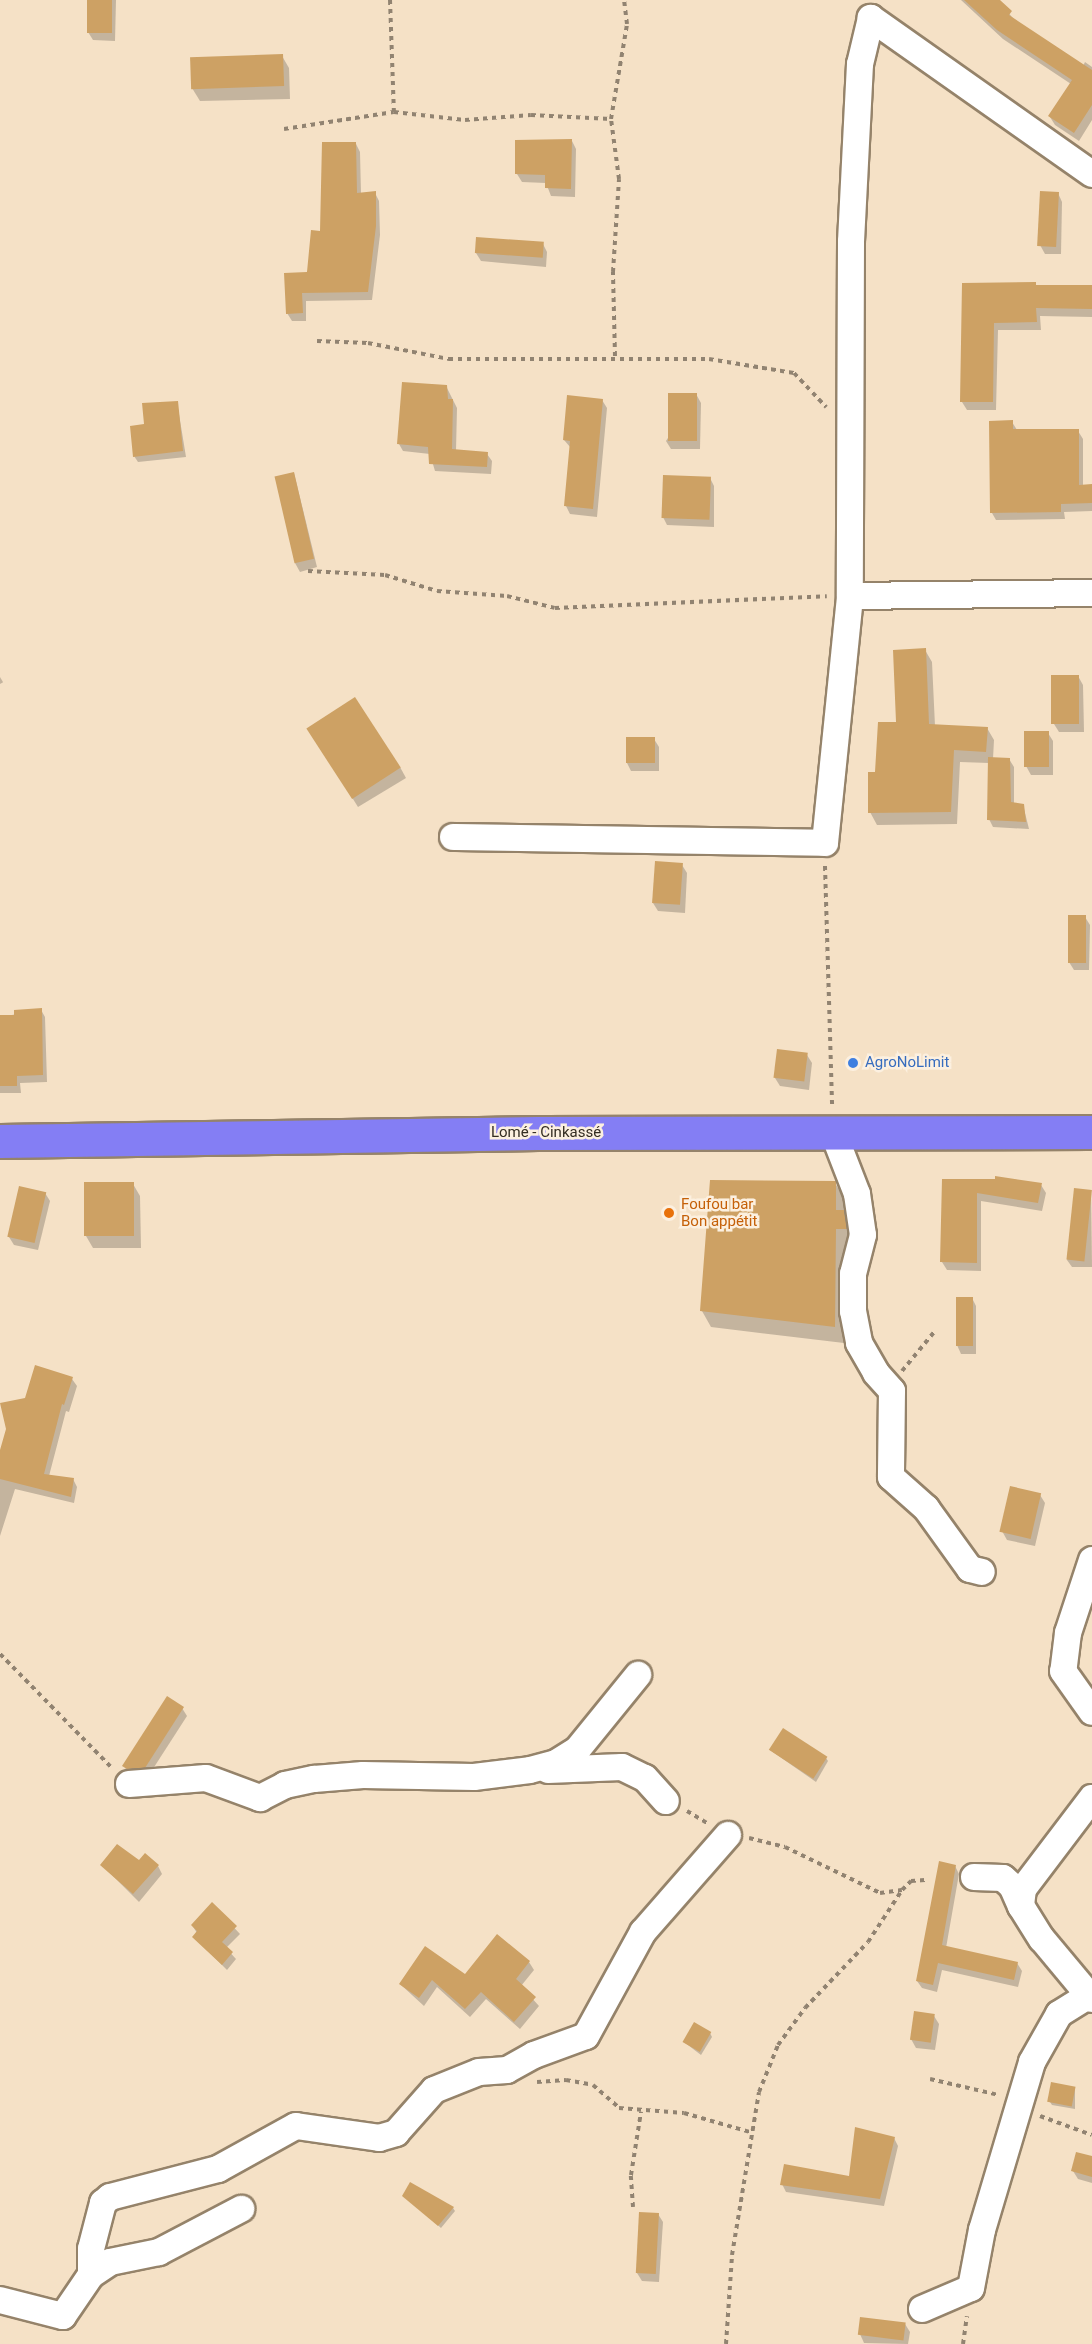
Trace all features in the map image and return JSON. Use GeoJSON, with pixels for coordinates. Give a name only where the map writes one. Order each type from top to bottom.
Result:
{"type":"FeatureCollection","features":[{"type":"Feature","properties":{"kind":"highway","name":"Lomé - Cinkassé"},"geometry":{"type":"LineString","coordinates":[[0,1141],[833,1132],[1092,1132]]}},
{"type":"Feature","properties":{"kind":"street"},"geometry":{"type":"LineString","coordinates":[[453,837],[825,843],[850,596],[847,429],[859,87],[871,18],[1092,174]]}},
{"type":"Feature","properties":{"kind":"street"},"geometry":{"type":"LineString","coordinates":[[850,596],[1092,593]]}},
{"type":"Feature","properties":{"kind":"street"},"geometry":{"type":"LineString","coordinates":[[833,1132],[855,1186],[863,1235],[853,1274],[853,1311],[859,1343],[892,1391],[894,1417],[889,1452],[891,1477],[926,1508],[970,1569],[982,1572]]}},
{"type":"Feature","properties":{"kind":"street"},"geometry":{"type":"LineString","coordinates":[[1092,1560],[1068,1633],[1063,1671],[1092,1712]]}},
{"type":"Feature","properties":{"kind":"street"},"geometry":{"type":"LineString","coordinates":[[530,1770],[556,1763],[577,1750],[638,1675]]}},
{"type":"Feature","properties":{"kind":"street"},"geometry":{"type":"LineString","coordinates":[[129,1784],[206,1778],[260,1798],[285,1785],[314,1779],[363,1775],[465,1777],[530,1770],[622,1767],[645,1778],[666,1801]]}},
{"type":"Feature","properties":{"kind":"street"},"geometry":{"type":"LineString","coordinates":[[1021,1906],[1023,1889],[1092,1798]]}},
{"type":"Feature","properties":{"kind":"street"},"geometry":{"type":"LineString","coordinates":[[91,2275],[93,2240],[103,2203],[110,2197],[218,2169],[296,2126],[379,2138],[396,2133],[434,2090],[479,2072],[507,2070],[586,2036],[643,1932],[728,1835]]}},
{"type":"Feature","properties":{"kind":"street"},"geometry":{"type":"LineString","coordinates":[[974,1877],[1003,1878],[1040,1864]]}},
{"type":"Feature","properties":{"kind":"street"},"geometry":{"type":"LineString","coordinates":[[922,2309],[971,2288],[982,2230],[1032,2062],[1059,2013],[1091,1997],[1042,1940],[1021,1906],[1012,1886],[1003,1878]]}},
{"type":"Feature","properties":{"kind":"street"},"geometry":{"type":"LineString","coordinates":[[0,2300],[63,2316],[91,2275],[110,2262],[159,2252],[241,2210]]}},
{"type":"Feature","properties":{"kind":"path"},"geometry":{"type":"LineString","coordinates":[[390,0],[394,112]]}},
{"type":"Feature","properties":{"kind":"path"},"geometry":{"type":"LineString","coordinates":[[615,356],[613,272],[619,179],[611,120],[627,24],[624,0]]}},
{"type":"Feature","properties":{"kind":"path"},"geometry":{"type":"LineString","coordinates":[[284,129],[394,112],[465,120],[531,115],[611,120]]}},
{"type":"Feature","properties":{"kind":"path"},"geometry":{"type":"LineString","coordinates":[[317,341],[368,343],[449,358],[615,356],[709,359],[794,373],[847,429]]}},
{"type":"Feature","properties":{"kind":"path"},"geometry":{"type":"LineString","coordinates":[[308,571],[385,575],[437,591],[507,596],[555,608],[850,596]]}},
{"type":"Feature","properties":{"kind":"path"},"geometry":{"type":"LineString","coordinates":[[825,843],[833,1132]]}},
{"type":"Feature","properties":{"kind":"path"},"geometry":{"type":"LineString","coordinates":[[887,1386],[935,1331]]}},
{"type":"Feature","properties":{"kind":"path"},"geometry":{"type":"LineString","coordinates":[[0,1654],[129,1784]]}},
{"type":"Feature","properties":{"kind":"path"},"geometry":{"type":"LineString","coordinates":[[666,1801],[673,1792],[681,1797],[679,1807],[728,1835],[785,1847],[880,1893],[902,1890]]}},
{"type":"Feature","properties":{"kind":"path"},"geometry":{"type":"LineString","coordinates":[[726,2344],[732,2255],[750,2132],[759,2092],[778,2044],[806,2008],[868,1942],[902,1890],[911,1881],[925,1880]]}},
{"type":"Feature","properties":{"kind":"path"},"geometry":{"type":"LineString","coordinates":[[507,2070],[529,2082],[566,2080],[592,2085],[619,2108],[640,2112],[684,2113],[750,2132]]}},
{"type":"Feature","properties":{"kind":"path"},"geometry":{"type":"LineString","coordinates":[[633,2207],[631,2175],[640,2112]]}},
{"type":"Feature","properties":{"kind":"building"},"geometry":{"type":"Polygon","coordinates":[[[87,0],[112,0],[112,33],[87,33],[87,0]]]}},
{"type":"Feature","properties":{"kind":"building"},"geometry":{"type":"Polygon","coordinates":[[[964,0],[1000,0],[1012,11],[1009,15],[1092,70],[1092,105],[1074,133],[1048,116],[1072,80],[997,30],[964,0]]]}},
{"type":"Feature","properties":{"kind":"building"},"geometry":{"type":"Polygon","coordinates":[[[283,54],[284,86],[191,89],[190,57],[283,54]]]}},
{"type":"Feature","properties":{"kind":"building"},"geometry":{"type":"Polygon","coordinates":[[[572,139],[571,189],[545,188],[545,175],[515,174],[515,140],[572,139]]]}},
{"type":"Feature","properties":{"kind":"building"},"geometry":{"type":"Polygon","coordinates":[[[322,142],[356,142],[357,193],[376,191],[376,226],[368,292],[302,293],[303,313],[286,314],[284,273],[307,272],[311,230],[320,231],[322,142]]]}},
{"type":"Feature","properties":{"kind":"building"},"geometry":{"type":"Polygon","coordinates":[[[1040,191],[1059,192],[1056,247],[1037,246],[1040,191]]]}},
{"type":"Feature","properties":{"kind":"building"},"geometry":{"type":"Polygon","coordinates":[[[476,237],[544,242],[543,258],[475,253],[476,237]]]}},
{"type":"Feature","properties":{"kind":"building"},"geometry":{"type":"Polygon","coordinates":[[[1036,282],[1036,285],[1092,285],[1092,309],[1036,308],[1037,322],[994,323],[993,402],[960,402],[962,283],[1036,282]]]}},
{"type":"Feature","properties":{"kind":"building"},"geometry":{"type":"Polygon","coordinates":[[[402,382],[447,385],[448,399],[453,399],[452,449],[488,452],[487,467],[429,464],[428,447],[397,444],[402,382]]]}},
{"type":"Feature","properties":{"kind":"building"},"geometry":{"type":"Polygon","coordinates":[[[668,393],[697,393],[697,441],[668,441],[668,393]]]}},
{"type":"Feature","properties":{"kind":"building"},"geometry":{"type":"Polygon","coordinates":[[[567,395],[603,399],[593,509],[564,506],[570,441],[563,440],[567,395]]]}},
{"type":"Feature","properties":{"kind":"building"},"geometry":{"type":"Polygon","coordinates":[[[178,401],[183,451],[133,457],[130,426],[144,424],[142,403],[178,401]]]}},
{"type":"Feature","properties":{"kind":"building"},"geometry":{"type":"Polygon","coordinates":[[[1013,420],[1013,429],[1079,429],[1079,485],[1092,484],[1092,503],[1061,504],[1061,512],[990,513],[989,421],[1013,420]]]}},
{"type":"Feature","properties":{"kind":"building"},"geometry":{"type":"Polygon","coordinates":[[[294,472],[314,559],[295,563],[275,476],[294,472]]]}},
{"type":"Feature","properties":{"kind":"building"},"geometry":{"type":"Polygon","coordinates":[[[663,475],[711,477],[709,520],[661,518],[663,475]]]}},
{"type":"Feature","properties":{"kind":"building"},"geometry":{"type":"Polygon","coordinates":[[[926,648],[929,724],[988,727],[986,752],[954,750],[951,812],[868,813],[868,772],[875,772],[878,722],[896,722],[893,650],[926,648]]]}},
{"type":"Feature","properties":{"kind":"building"},"geometry":{"type":"Polygon","coordinates":[[[1051,675],[1079,675],[1079,724],[1051,724],[1051,675]]]}},
{"type":"Feature","properties":{"kind":"building"},"geometry":{"type":"Polygon","coordinates":[[[355,697],[401,767],[352,799],[306,729],[355,697]]]}},
{"type":"Feature","properties":{"kind":"building"},"geometry":{"type":"Polygon","coordinates":[[[1024,731],[1049,731],[1049,767],[1024,767],[1024,731]]]}},
{"type":"Feature","properties":{"kind":"building"},"geometry":{"type":"Polygon","coordinates":[[[626,737],[655,737],[655,763],[626,763],[626,737]]]}},
{"type":"Feature","properties":{"kind":"building"},"geometry":{"type":"Polygon","coordinates":[[[988,757],[1010,758],[1011,802],[1024,804],[1026,822],[987,820],[988,757]]]}},
{"type":"Feature","properties":{"kind":"building"},"geometry":{"type":"Polygon","coordinates":[[[655,861],[683,863],[680,905],[652,903],[655,861]]]}},
{"type":"Feature","properties":{"kind":"building"},"geometry":{"type":"Polygon","coordinates":[[[1068,915],[1086,915],[1086,963],[1068,963],[1068,915]]]}},
{"type":"Feature","properties":{"kind":"building"},"geometry":{"type":"Polygon","coordinates":[[[42,1008],[43,1075],[17,1076],[17,1086],[0,1086],[0,1015],[14,1015],[14,1010],[42,1008]]]}},
{"type":"Feature","properties":{"kind":"building"},"geometry":{"type":"Polygon","coordinates":[[[777,1049],[808,1053],[804,1082],[773,1078],[777,1049]]]}},
{"type":"Feature","properties":{"kind":"building"},"geometry":{"type":"Polygon","coordinates":[[[995,1176],[1042,1183],[1038,1203],[977,1193],[977,1263],[940,1262],[942,1179],[995,1179],[995,1176]]]}},
{"type":"Feature","properties":{"kind":"building"},"geometry":{"type":"Polygon","coordinates":[[[710,1180],[836,1181],[836,1210],[844,1210],[847,1229],[836,1229],[835,1327],[700,1311],[710,1180]]]}},
{"type":"Feature","properties":{"kind":"building"},"geometry":{"type":"Polygon","coordinates":[[[84,1182],[134,1182],[134,1236],[84,1236],[84,1182]]]}},
{"type":"Feature","properties":{"kind":"building"},"geometry":{"type":"Polygon","coordinates":[[[19,1186],[46,1192],[35,1243],[7,1237],[19,1186]]]}},
{"type":"Feature","properties":{"kind":"building"},"geometry":{"type":"Polygon","coordinates":[[[1074,1188],[1092,1190],[1084,1261],[1066,1260],[1074,1188]]]}},
{"type":"Feature","properties":{"kind":"building"},"geometry":{"type":"Polygon","coordinates":[[[956,1297],[973,1297],[973,1346],[956,1346],[956,1297]]]}},
{"type":"Feature","properties":{"kind":"building"},"geometry":{"type":"Polygon","coordinates":[[[35,1365],[73,1377],[64,1405],[62,1404],[44,1474],[74,1478],[71,1497],[0,1479],[0,1450],[6,1429],[0,1403],[25,1398],[35,1365]]]}},
{"type":"Feature","properties":{"kind":"building"},"geometry":{"type":"Polygon","coordinates":[[[1010,1486],[1041,1493],[1031,1539],[999,1532],[1010,1486]]]}},
{"type":"Feature","properties":{"kind":"building"},"geometry":{"type":"Polygon","coordinates":[[[167,1696],[184,1707],[145,1768],[127,1769],[122,1766],[167,1696]]]}},
{"type":"Feature","properties":{"kind":"building"},"geometry":{"type":"Polygon","coordinates":[[[783,1728],[827,1757],[813,1779],[769,1750],[783,1728]]]}},
{"type":"Feature","properties":{"kind":"building"},"geometry":{"type":"Polygon","coordinates":[[[117,1844],[139,1860],[145,1853],[159,1865],[133,1894],[100,1865],[117,1844]]]}},
{"type":"Feature","properties":{"kind":"building"},"geometry":{"type":"Polygon","coordinates":[[[939,1861],[956,1865],[942,1945],[1018,1962],[1014,1980],[938,1963],[933,1985],[916,1981],[939,1861]]]}},
{"type":"Feature","properties":{"kind":"building"},"geometry":{"type":"Polygon","coordinates":[[[212,1902],[237,1926],[222,1942],[233,1952],[222,1965],[192,1937],[197,1931],[191,1925],[212,1902]]]}},
{"type":"Feature","properties":{"kind":"building"},"geometry":{"type":"Polygon","coordinates":[[[497,1934],[530,1961],[516,1979],[536,1997],[514,2022],[481,1992],[465,2009],[432,1980],[419,1998],[399,1984],[425,1946],[465,1974],[497,1934]]]}},
{"type":"Feature","properties":{"kind":"building"},"geometry":{"type":"Polygon","coordinates":[[[914,2011],[935,2014],[931,2043],[910,2040],[914,2011]]]}},
{"type":"Feature","properties":{"kind":"building"},"geometry":{"type":"Polygon","coordinates":[[[694,2022],[711,2032],[700,2052],[682,2042],[694,2022]]]}},
{"type":"Feature","properties":{"kind":"building"},"geometry":{"type":"Polygon","coordinates":[[[1051,2082],[1076,2087],[1072,2106],[1047,2102],[1051,2082]]]}},
{"type":"Feature","properties":{"kind":"building"},"geometry":{"type":"Polygon","coordinates":[[[855,2127],[895,2137],[880,2199],[780,2185],[784,2164],[849,2176],[855,2127]]]}},
{"type":"Feature","properties":{"kind":"building"},"geometry":{"type":"Polygon","coordinates":[[[1076,2152],[1092,2156],[1092,2177],[1071,2171],[1076,2152]]]}},
{"type":"Feature","properties":{"kind":"building"},"geometry":{"type":"Polygon","coordinates":[[[410,2182],[454,2207],[438,2226],[402,2196],[410,2182]]]}},
{"type":"Feature","properties":{"kind":"building"},"geometry":{"type":"Polygon","coordinates":[[[639,2212],[659,2213],[656,2274],[636,2273],[639,2212]]]}},
{"type":"Feature","properties":{"kind":"building"},"geometry":{"type":"Polygon","coordinates":[[[860,2317],[906,2323],[903,2340],[858,2335],[860,2317]]]}},
{"type":"Feature","properties":{"kind":"place","name":"AgroNoLimit"},"geometry":{"type":"Point","coordinates":[853,1063]}},
{"type":"Feature","properties":{"kind":"place","name":"Foufou bar Bon appétit"},"geometry":{"type":"Point","coordinates":[669,1213]}}]}
